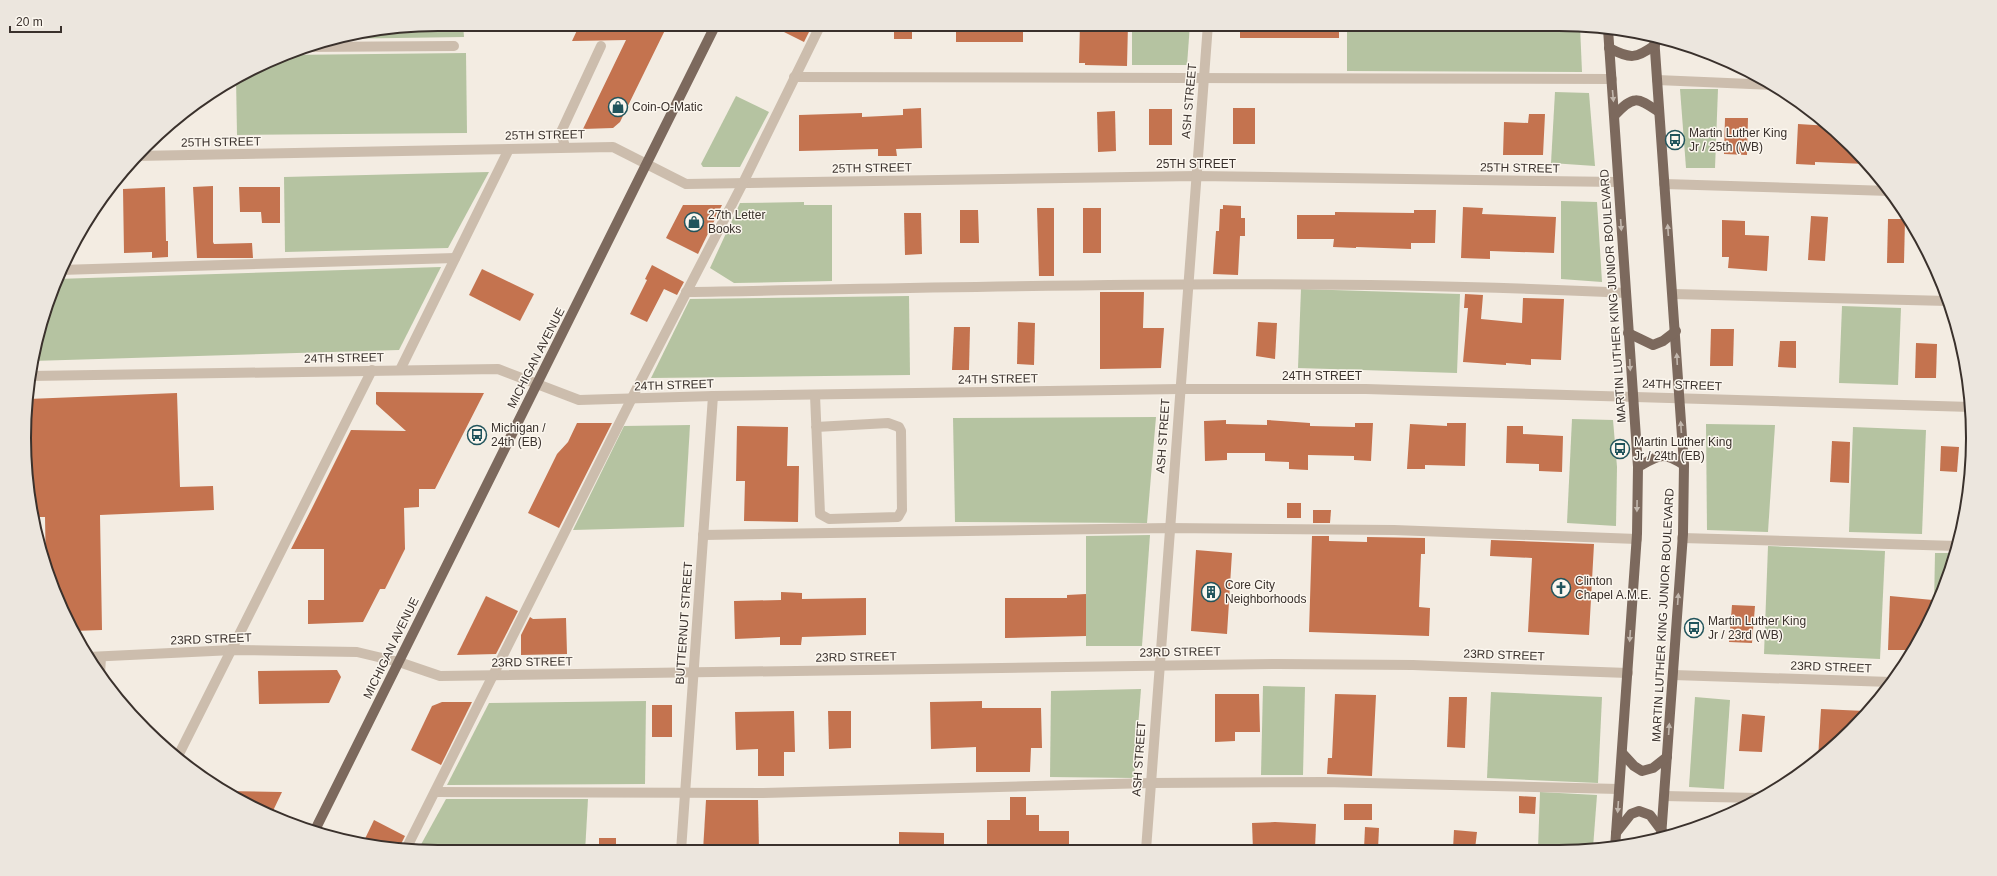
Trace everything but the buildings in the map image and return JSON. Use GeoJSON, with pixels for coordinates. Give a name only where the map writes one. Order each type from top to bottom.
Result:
{"type":"FeatureCollection","features":[{"type":"Feature","properties":{"kind":"main road","name":"MICHIGAN AVENUE"},"geometry":{"type":"LineString","coordinates":[[317,826],[713,31]]}},
{"type":"Feature","properties":{"kind":"main road","name":"MARTIN LUTHER KING JUNIOR BOULEVARD"},"geometry":{"type":"LineString","coordinates":[[1608,34],[1638,467],[1637,539],[1615,841]]}},
{"type":"Feature","properties":{"kind":"main road"},"geometry":{"type":"LineString","coordinates":[[1610,48],[1621,54],[1632,57],[1644,53],[1652,42]]}},
{"type":"Feature","properties":{"kind":"main road","name":"MARTIN LUTHER KING JUNIOR BOULEVARD"},"geometry":{"type":"LineString","coordinates":[[1654,43],[1676,330],[1684,465],[1682,538],[1661,832]]}},
{"type":"Feature","properties":{"kind":"main road"},"geometry":{"type":"LineString","coordinates":[[1615,115],[1626,103],[1634,99],[1642,101],[1659,112]]}},
{"type":"Feature","properties":{"kind":"main road"},"geometry":{"type":"LineString","coordinates":[[1628,333],[1653,345],[1663,341],[1676,330]]}},
{"type":"Feature","properties":{"kind":"main road"},"geometry":{"type":"LineString","coordinates":[[1638,467],[1662,455],[1671,457],[1684,465]]}},
{"type":"Feature","properties":{"kind":"main road"},"geometry":{"type":"LineString","coordinates":[[1622,753],[1634,766],[1642,771],[1653,768],[1667,757]]}},
{"type":"Feature","properties":{"kind":"main road"},"geometry":{"type":"LineString","coordinates":[[1616,833],[1632,814],[1639,811],[1650,815],[1660,832]]}},
{"type":"Feature","properties":{"kind":"street"},"geometry":{"type":"LineString","coordinates":[[409,844],[686,292],[743,183],[817,31]]}},
{"type":"Feature","properties":{"kind":"street","name":"ASH STREET"},"geometry":{"type":"LineString","coordinates":[[1146,845],[1207,31]]}},
{"type":"Feature","properties":{"kind":"street"},"geometry":{"type":"LineString","coordinates":[[324,48],[454,46]]}},
{"type":"Feature","properties":{"kind":"street"},"geometry":{"type":"LineString","coordinates":[[565,147],[561,132],[601,46]]}},
{"type":"Feature","properties":{"kind":"street"},"geometry":{"type":"LineString","coordinates":[[794,77],[1612,79]]}},
{"type":"Feature","properties":{"kind":"street"},"geometry":{"type":"LineString","coordinates":[[1657,80],[1762,85]]}},
{"type":"Feature","properties":{"kind":"street","name":"25TH STREET"},"geometry":{"type":"LineString","coordinates":[[145,156],[613,147],[686,184],[1196,176],[1618,182]]}},
{"type":"Feature","properties":{"kind":"street"},"geometry":{"type":"LineString","coordinates":[[400,370],[509,149]]}},
{"type":"Feature","properties":{"kind":"street"},"geometry":{"type":"LineString","coordinates":[[1664,184],[1883,191]]}},
{"type":"Feature","properties":{"kind":"street"},"geometry":{"type":"LineString","coordinates":[[68,270],[455,258]]}},
{"type":"Feature","properties":{"kind":"street"},"geometry":{"type":"LineString","coordinates":[[686,292],[1188,283],[1488,286],[1626,294]]}},
{"type":"Feature","properties":{"kind":"street"},"geometry":{"type":"LineString","coordinates":[[1673,294],[1942,301]]}},
{"type":"Feature","properties":{"kind":"street","name":"24TH STREET"},"geometry":{"type":"LineString","coordinates":[[36,376],[498,369],[579,400],[713,396],[1180,389],[1366,389],[1965,407]]}},
{"type":"Feature","properties":{"kind":"street"},"geometry":{"type":"LineString","coordinates":[[180,752],[372,370]]}},
{"type":"Feature","properties":{"kind":"street"},"geometry":{"type":"LineString","coordinates":[[815,395],[816,427],[820,514],[829,519],[898,517],[902,510],[901,431],[899,427],[888,424],[816,427]]}},
{"type":"Feature","properties":{"kind":"street","name":"BUTTERNUT STREET"},"geometry":{"type":"LineString","coordinates":[[682,845],[713,396]]}},
{"type":"Feature","properties":{"kind":"street"},"geometry":{"type":"LineString","coordinates":[[703,535],[1169,528],[1394,530],[1637,539]]}},
{"type":"Feature","properties":{"kind":"street"},"geometry":{"type":"LineString","coordinates":[[1682,538],[1951,546]]}},
{"type":"Feature","properties":{"kind":"street","name":"23RD STREET"},"geometry":{"type":"LineString","coordinates":[[96,657],[232,650],[357,652],[399,662],[440,676],[1159,666],[1413,665],[1628,673]]}},
{"type":"Feature","properties":{"kind":"street"},"geometry":{"type":"LineString","coordinates":[[101,657],[101,665]]}},
{"type":"Feature","properties":{"kind":"street","name":"23RD STREET"},"geometry":{"type":"LineString","coordinates":[[1673,676],[1885,682]]}},
{"type":"Feature","properties":{"kind":"street"},"geometry":{"type":"LineString","coordinates":[[435,792],[764,793],[1151,783],[1324,782],[1619,789]]}},
{"type":"Feature","properties":{"kind":"street"},"geometry":{"type":"LineString","coordinates":[[1664,796],[1748,798]]}},
{"type":"Feature","properties":{"kind":"green space"},"geometry":{"type":"Polygon","coordinates":[[[438,31],[464,31],[464,37],[361,39],[385,34],[438,31]]]}},
{"type":"Feature","properties":{"kind":"green space"},"geometry":{"type":"Polygon","coordinates":[[[1132,31],[1189,31],[1187,65],[1132,65],[1132,31]]]}},
{"type":"Feature","properties":{"kind":"green space"},"geometry":{"type":"Polygon","coordinates":[[[1347,31],[1580,32],[1582,72],[1347,71],[1347,31]]]}},
{"type":"Feature","properties":{"kind":"green space"},"geometry":{"type":"Polygon","coordinates":[[[466,53],[467,133],[237,135],[236,85],[282,62],[302,55],[466,53]]]}},
{"type":"Feature","properties":{"kind":"green space"},"geometry":{"type":"Polygon","coordinates":[[[1680,89],[1718,89],[1715,168],[1686,168],[1680,89]]]}},
{"type":"Feature","properties":{"kind":"green space"},"geometry":{"type":"Polygon","coordinates":[[[1555,92],[1589,93],[1595,166],[1551,163],[1555,92]]]}},
{"type":"Feature","properties":{"kind":"green space"},"geometry":{"type":"Polygon","coordinates":[[[736,96],[769,112],[740,167],[703,167],[701,164],[736,96]]]}},
{"type":"Feature","properties":{"kind":"green space"},"geometry":{"type":"Polygon","coordinates":[[[489,172],[448,248],[285,252],[284,177],[489,172]]]}},
{"type":"Feature","properties":{"kind":"green space"},"geometry":{"type":"Polygon","coordinates":[[[1561,201],[1597,202],[1602,282],[1561,279],[1561,201]]]}},
{"type":"Feature","properties":{"kind":"green space"},"geometry":{"type":"Polygon","coordinates":[[[804,202],[804,205],[832,205],[832,281],[734,283],[710,268],[740,203],[804,202]]]}},
{"type":"Feature","properties":{"kind":"green space"},"geometry":{"type":"Polygon","coordinates":[[[441,267],[399,350],[39,361],[45,333],[63,279],[441,267]]]}},
{"type":"Feature","properties":{"kind":"green space"},"geometry":{"type":"Polygon","coordinates":[[[1301,289],[1460,294],[1457,373],[1298,368],[1301,289]]]}},
{"type":"Feature","properties":{"kind":"green space"},"geometry":{"type":"Polygon","coordinates":[[[909,296],[910,375],[651,378],[690,299],[909,296]]]}},
{"type":"Feature","properties":{"kind":"green space"},"geometry":{"type":"Polygon","coordinates":[[[1842,306],[1901,308],[1898,385],[1839,383],[1842,306]]]}},
{"type":"Feature","properties":{"kind":"green space"},"geometry":{"type":"Polygon","coordinates":[[[1156,417],[1147,523],[955,522],[953,418],[1156,417]]]}},
{"type":"Feature","properties":{"kind":"green space"},"geometry":{"type":"Polygon","coordinates":[[[1572,419],[1613,420],[1617,467],[1616,526],[1567,523],[1572,419]]]}},
{"type":"Feature","properties":{"kind":"green space"},"geometry":{"type":"Polygon","coordinates":[[[1706,424],[1775,425],[1768,532],[1707,530],[1706,424]]]}},
{"type":"Feature","properties":{"kind":"green space"},"geometry":{"type":"Polygon","coordinates":[[[690,425],[684,527],[573,530],[624,426],[690,425]]]}},
{"type":"Feature","properties":{"kind":"green space"},"geometry":{"type":"Polygon","coordinates":[[[1853,427],[1926,430],[1922,534],[1849,532],[1853,427]]]}},
{"type":"Feature","properties":{"kind":"green space"},"geometry":{"type":"Polygon","coordinates":[[[1150,535],[1142,646],[1086,646],[1086,536],[1150,535]]]}},
{"type":"Feature","properties":{"kind":"green space"},"geometry":{"type":"Polygon","coordinates":[[[1768,546],[1885,551],[1880,659],[1764,654],[1768,546]]]}},
{"type":"Feature","properties":{"kind":"green space"},"geometry":{"type":"Polygon","coordinates":[[[1935,553],[1949,553],[1944,569],[1934,596],[1935,553]]]}},
{"type":"Feature","properties":{"kind":"green space"},"geometry":{"type":"Polygon","coordinates":[[[1263,686],[1305,687],[1303,775],[1261,775],[1263,686]]]}},
{"type":"Feature","properties":{"kind":"green space"},"geometry":{"type":"Polygon","coordinates":[[[1141,689],[1134,778],[1050,777],[1051,691],[1141,689]]]}},
{"type":"Feature","properties":{"kind":"green space"},"geometry":{"type":"Polygon","coordinates":[[[1491,692],[1602,697],[1598,783],[1487,778],[1491,692]]]}},
{"type":"Feature","properties":{"kind":"green space"},"geometry":{"type":"Polygon","coordinates":[[[1695,697],[1730,700],[1724,789],[1689,787],[1695,697]]]}},
{"type":"Feature","properties":{"kind":"green space"},"geometry":{"type":"Polygon","coordinates":[[[646,701],[645,784],[447,785],[489,703],[646,701]]]}},
{"type":"Feature","properties":{"kind":"green space"},"geometry":{"type":"Polygon","coordinates":[[[1540,792],[1597,795],[1593,843],[1538,845],[1540,792]]]}},
{"type":"Feature","properties":{"kind":"green space"},"geometry":{"type":"Polygon","coordinates":[[[446,799],[588,799],[585,845],[421,844],[446,799]]]}},
{"type":"Feature","properties":{"kind":"place","name":"Coin-O-Matic"},"geometry":{"type":"Point","coordinates":[618,107]}},
{"type":"Feature","properties":{"kind":"place","name":"Martin Luther King Jr / 25th (WB)"},"geometry":{"type":"Point","coordinates":[1675,140]}},
{"type":"Feature","properties":{"kind":"place","name":"27th Letter Books"},"geometry":{"type":"Point","coordinates":[694,222]}},
{"type":"Feature","properties":{"kind":"place","name":"Michigan / 24th (EB)"},"geometry":{"type":"Point","coordinates":[477,435]}},
{"type":"Feature","properties":{"kind":"place","name":"Martin Luther King Jr / 24th (EB)"},"geometry":{"type":"Point","coordinates":[1620,449]}},
{"type":"Feature","properties":{"kind":"place","name":"Clinton Chapel A.M.E."},"geometry":{"type":"Point","coordinates":[1561,588]}},
{"type":"Feature","properties":{"kind":"place","name":"Core City Neighborhoods"},"geometry":{"type":"Point","coordinates":[1211,592]}},
{"type":"Feature","properties":{"kind":"place","name":"Martin Luther King Jr / 23rd (WB)"},"geometry":{"type":"Point","coordinates":[1694,628]}}]}
